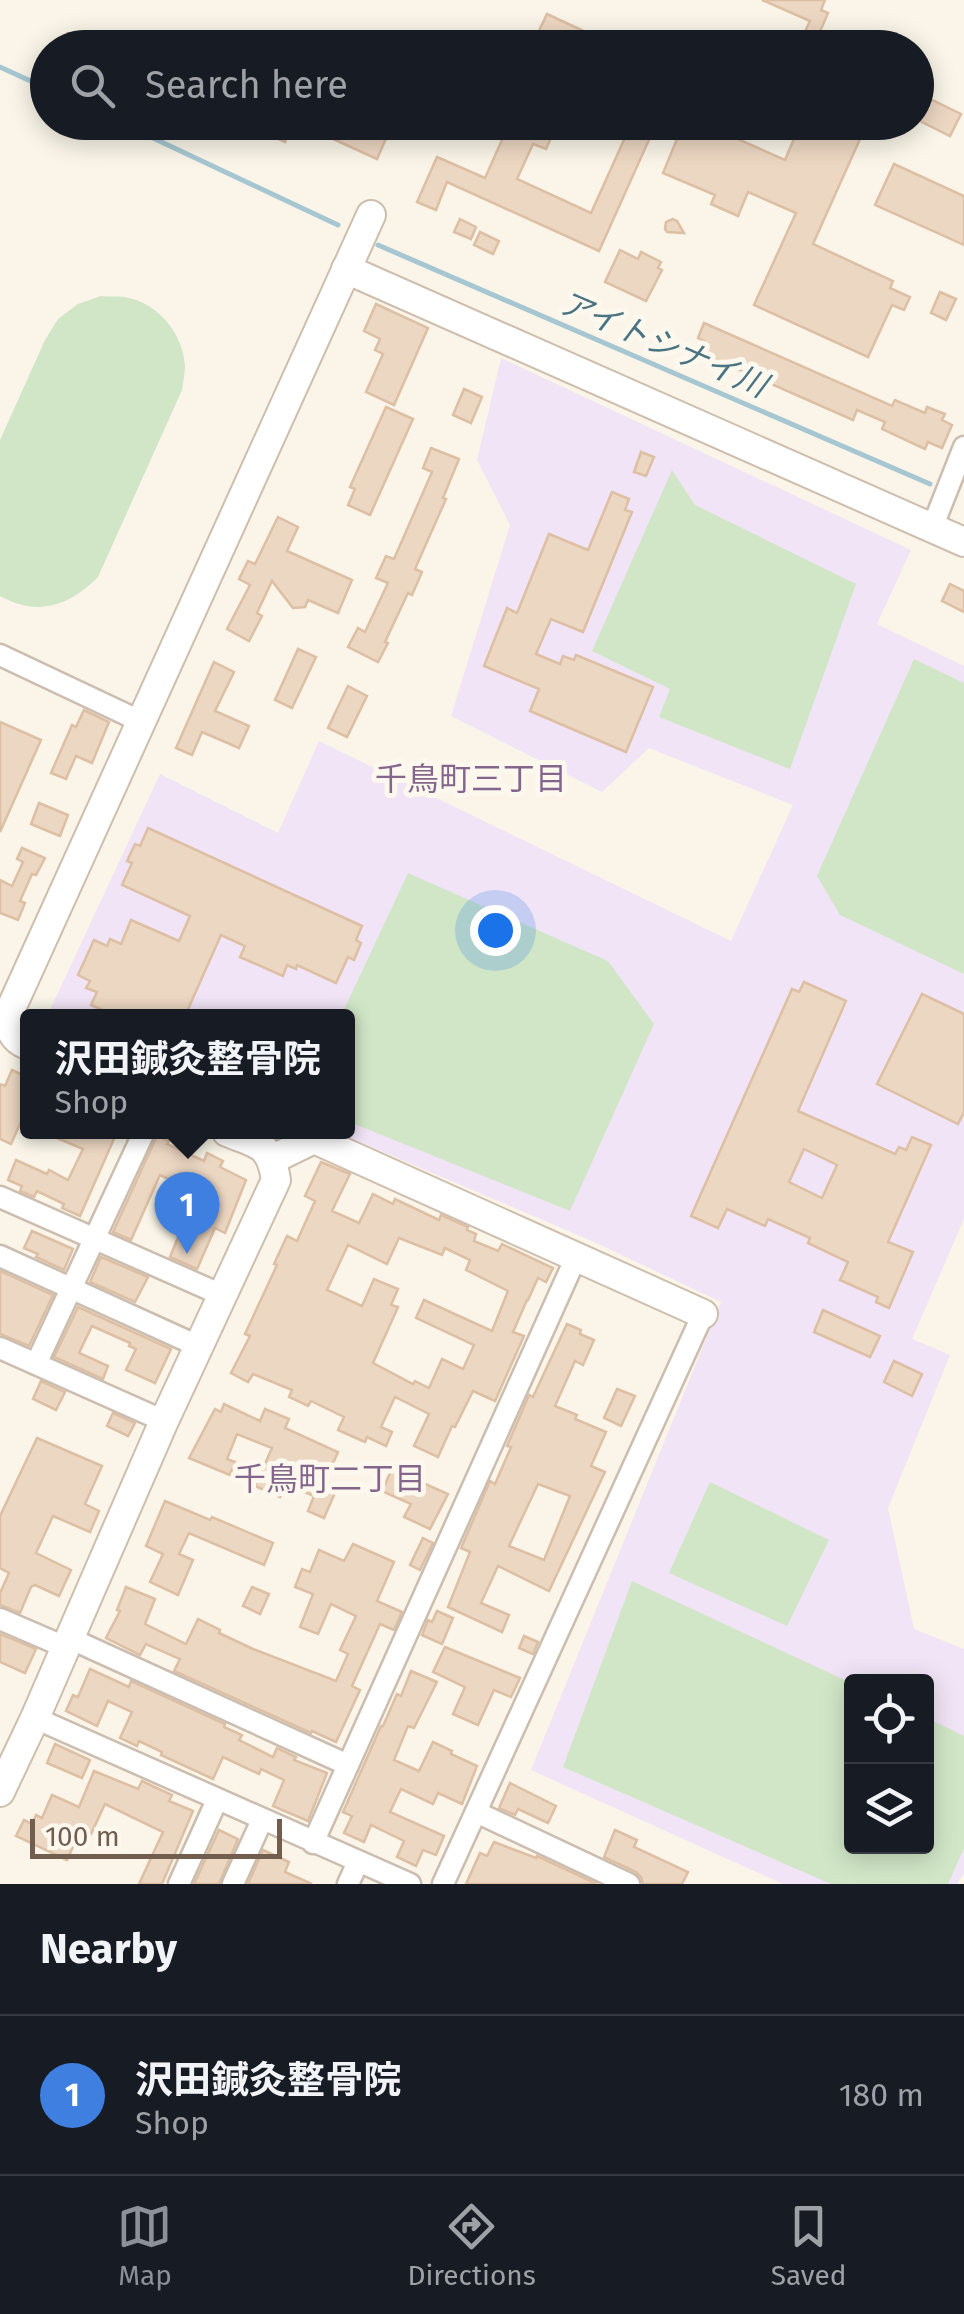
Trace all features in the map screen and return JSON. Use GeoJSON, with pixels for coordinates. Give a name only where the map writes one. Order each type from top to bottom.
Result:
{"type":"FeatureCollection","features":[{"type":"Feature","properties":{"kind":"street"},"geometry":{"type":"LineString","coordinates":[[12,1035],[9,1013],[371,216]]}},
{"type":"Feature","properties":{"kind":"street"},"geometry":{"type":"LineString","coordinates":[[346,269],[964,542]]}},
{"type":"Feature","properties":{"kind":"street"},"geometry":{"type":"LineString","coordinates":[[932,528],[964,448]]}},
{"type":"Feature","properties":{"kind":"street"},"geometry":{"type":"LineString","coordinates":[[0,654],[142,722]]}},
{"type":"Feature","properties":{"kind":"street"},"geometry":{"type":"LineString","coordinates":[[36,1364],[141,1139]]}},
{"type":"Feature","properties":{"kind":"street"},"geometry":{"type":"LineString","coordinates":[[0,1792],[164,1421],[276,1180],[272,1159],[264,1148],[243,1139]]}},
{"type":"Feature","properties":{"kind":"street"},"geometry":{"type":"LineString","coordinates":[[272,1159],[314,1139],[703,1314],[444,1884]]}},
{"type":"Feature","properties":{"kind":"street"},"geometry":{"type":"LineString","coordinates":[[0,1197],[222,1295]]}},
{"type":"Feature","properties":{"kind":"street"},"geometry":{"type":"LineString","coordinates":[[313,1842],[577,1255]]}},
{"type":"Feature","properties":{"kind":"street"},"geometry":{"type":"LineString","coordinates":[[0,1256],[198,1346]]}},
{"type":"Feature","properties":{"kind":"street"},"geometry":{"type":"LineString","coordinates":[[0,1348],[164,1421]]}},
{"type":"Feature","properties":{"kind":"street"},"geometry":{"type":"LineString","coordinates":[[0,1619],[68,1643],[348,1765]]}},
{"type":"Feature","properties":{"kind":"street"},"geometry":{"type":"LineString","coordinates":[[34,1718],[410,1884]]}},
{"type":"Feature","properties":{"kind":"street"},"geometry":{"type":"LineString","coordinates":[[179,1884],[217,1800]]}},
{"type":"Feature","properties":{"kind":"street"},"geometry":{"type":"LineString","coordinates":[[476,1812],[629,1884]]}},
{"type":"Feature","properties":{"kind":"street"},"geometry":{"type":"LineString","coordinates":[[234,1884],[262,1820]]}},
{"type":"Feature","properties":{"kind":"street"},"geometry":{"type":"LineString","coordinates":[[348,1884],[358,1862]]}},
{"type":"Feature","properties":{"kind":"shaded area"},"geometry":{"type":"Polygon","coordinates":[[[501,358],[911,550],[877,624],[964,666],[964,1219],[912,1339],[950,1355],[888,1508],[914,1629],[964,1649],[964,1873],[957,1884],[783,1884],[531,1770],[721,1302],[592,1241],[352,1139],[355,1009],[50,1009],[160,774],[278,833],[319,741],[731,941],[793,805],[649,748],[602,792],[451,716],[510,525],[477,460],[501,358]]]}},
{"type":"Feature","properties":{"kind":"green space"},"geometry":{"type":"Polygon","coordinates":[[[101,296],[137,300],[167,321],[183,354],[182,390],[98,577],[64,601],[27,606],[0,596],[0,440],[58,319],[78,304],[101,296]]]}},
{"type":"Feature","properties":{"kind":"green space"},"geometry":{"type":"Polygon","coordinates":[[[672,470],[695,505],[856,584],[790,769],[659,717],[670,689],[592,651],[672,470]]]}},
{"type":"Feature","properties":{"kind":"green space"},"geometry":{"type":"Polygon","coordinates":[[[914,659],[964,683],[964,974],[840,915],[817,876],[914,659]]]}},
{"type":"Feature","properties":{"kind":"green space"},"geometry":{"type":"Polygon","coordinates":[[[408,873],[608,961],[654,1024],[570,1211],[355,1124],[355,1009],[344,1009],[408,873]]]}},
{"type":"Feature","properties":{"kind":"green space"},"geometry":{"type":"Polygon","coordinates":[[[710,1482],[829,1540],[787,1626],[669,1573],[710,1482]]]}},
{"type":"Feature","properties":{"kind":"green space"},"geometry":{"type":"Polygon","coordinates":[[[632,1581],[844,1680],[844,1854],[934,1854],[934,1721],[964,1736],[964,1848],[948,1884],[831,1884],[563,1767],[632,1581]]]}},
{"type":"Feature","properties":{"kind":"building"},"geometry":{"type":"Polygon","coordinates":[[[762,0],[825,0],[821,10],[828,13],[821,30],[806,30],[810,21],[762,0]]]}},
{"type":"Feature","properties":{"kind":"building"},"geometry":{"type":"Polygon","coordinates":[[[547,14],[581,30],[539,30],[547,14]]]}},
{"type":"Feature","properties":{"kind":"building"},"geometry":{"type":"Polygon","coordinates":[[[934,101],[961,114],[950,136],[934,128],[934,101]]]}},
{"type":"Feature","properties":{"kind":"building"},"geometry":{"type":"Polygon","coordinates":[[[335,140],[385,140],[377,159],[335,140]]]}},
{"type":"Feature","properties":{"kind":"building"},"geometry":{"type":"Polygon","coordinates":[[[502,140],[550,140],[546,149],[533,144],[517,179],[591,213],[624,140],[649,140],[599,251],[447,182],[436,210],[417,202],[437,157],[485,178],[502,140]]]}},
{"type":"Feature","properties":{"kind":"building"},"geometry":{"type":"Polygon","coordinates":[[[677,140],[740,140],[785,160],[793,140],[860,140],[813,244],[893,281],[890,288],[910,297],[904,310],[892,305],[868,357],[754,305],[796,213],[748,192],[738,216],[711,204],[715,195],[663,173],[677,140]]]}},
{"type":"Feature","properties":{"kind":"building"},"geometry":{"type":"Polygon","coordinates":[[[894,164],[964,196],[964,245],[875,205],[894,164]]]}},
{"type":"Feature","properties":{"kind":"building"},"geometry":{"type":"Polygon","coordinates":[[[460,219],[476,227],[471,239],[454,232],[460,219]]]}},
{"type":"Feature","properties":{"kind":"building"},"geometry":{"type":"Polygon","coordinates":[[[673,219],[684,233],[667,232],[666,222],[673,219]]]}},
{"type":"Feature","properties":{"kind":"building"},"geometry":{"type":"Polygon","coordinates":[[[480,232],[499,241],[493,254],[474,245],[480,232]]]}},
{"type":"Feature","properties":{"kind":"building"},"geometry":{"type":"Polygon","coordinates":[[[620,250],[638,259],[641,252],[661,262],[658,268],[662,270],[646,301],[605,282],[620,250]]]}},
{"type":"Feature","properties":{"kind":"building"},"geometry":{"type":"Polygon","coordinates":[[[940,292],[956,299],[946,320],[931,313],[940,292]]]}},
{"type":"Feature","properties":{"kind":"building"},"geometry":{"type":"Polygon","coordinates":[[[376,304],[428,328],[394,405],[366,392],[383,354],[375,350],[380,339],[364,331],[376,304]]]}},
{"type":"Feature","properties":{"kind":"building"},"geometry":{"type":"Polygon","coordinates":[[[704,323],[892,406],[895,400],[925,413],[927,407],[945,414],[942,420],[952,425],[942,448],[928,442],[925,449],[882,429],[885,422],[857,410],[853,420],[699,352],[704,341],[698,338],[704,323]]]}},
{"type":"Feature","properties":{"kind":"building"},"geometry":{"type":"Polygon","coordinates":[[[464,389],[482,397],[471,423],[453,415],[464,389]]]}},
{"type":"Feature","properties":{"kind":"building"},"geometry":{"type":"Polygon","coordinates":[[[386,407],[413,419],[370,515],[348,505],[355,489],[350,487],[386,407]]]}},
{"type":"Feature","properties":{"kind":"building"},"geometry":{"type":"Polygon","coordinates":[[[431,448],[459,459],[415,569],[422,572],[412,595],[408,593],[378,662],[348,647],[358,628],[365,632],[388,583],[376,578],[386,556],[394,559],[432,472],[423,468],[431,448]]]}},
{"type":"Feature","properties":{"kind":"building"},"geometry":{"type":"Polygon","coordinates":[[[641,452],[654,457],[646,476],[634,472],[641,452]]]}},
{"type":"Feature","properties":{"kind":"building"},"geometry":{"type":"Polygon","coordinates":[[[612,492],[629,499],[625,510],[632,512],[583,632],[551,619],[536,654],[560,664],[563,656],[574,660],[576,655],[653,687],[626,752],[530,711],[539,689],[484,666],[507,608],[517,613],[549,534],[588,550],[612,492]]]}},
{"type":"Feature","properties":{"kind":"building"},"geometry":{"type":"Polygon","coordinates":[[[278,517],[298,527],[287,551],[352,580],[338,613],[308,600],[305,607],[293,608],[272,581],[257,613],[262,616],[249,641],[227,629],[250,585],[239,579],[248,561],[255,564],[278,517]]]}},
{"type":"Feature","properties":{"kind":"building"},"geometry":{"type":"Polygon","coordinates":[[[950,584],[964,591],[964,612],[942,601],[950,584]]]}},
{"type":"Feature","properties":{"kind":"building"},"geometry":{"type":"Polygon","coordinates":[[[298,649],[316,657],[292,708],[275,700],[298,649]]]}},
{"type":"Feature","properties":{"kind":"building"},"geometry":{"type":"Polygon","coordinates":[[[214,662],[234,672],[215,711],[249,726],[239,748],[202,732],[192,755],[176,748],[214,662]]]}},
{"type":"Feature","properties":{"kind":"building"},"geometry":{"type":"Polygon","coordinates":[[[348,686],[367,696],[347,737],[328,728],[348,686]]]}},
{"type":"Feature","properties":{"kind":"building"},"geometry":{"type":"Polygon","coordinates":[[[84,710],[109,722],[92,763],[76,756],[66,779],[51,773],[72,725],[76,727],[84,710]]]}},
{"type":"Feature","properties":{"kind":"building"},"geometry":{"type":"Polygon","coordinates":[[[0,722],[41,740],[0,832],[0,722]]]}},
{"type":"Feature","properties":{"kind":"building"},"geometry":{"type":"Polygon","coordinates":[[[39,803],[68,815],[60,836],[31,824],[39,803]]]}},
{"type":"Feature","properties":{"kind":"building"},"geometry":{"type":"Polygon","coordinates":[[[148,828],[362,926],[354,960],[348,957],[336,983],[297,965],[296,969],[287,965],[283,976],[240,957],[245,946],[221,935],[188,1009],[100,1009],[91,1005],[97,992],[86,988],[90,981],[78,975],[94,940],[107,946],[110,939],[121,944],[131,920],[179,941],[190,916],[122,885],[132,863],[127,861],[135,844],[140,846],[148,828]]]}},
{"type":"Feature","properties":{"kind":"building"},"geometry":{"type":"Polygon","coordinates":[[[22,848],[45,858],[36,875],[32,874],[20,901],[25,903],[18,920],[0,913],[0,880],[12,886],[23,862],[17,859],[22,848]]]}},
{"type":"Feature","properties":{"kind":"building"},"geometry":{"type":"Polygon","coordinates":[[[804,982],[846,1001],[798,1111],[895,1154],[899,1147],[906,1150],[912,1137],[931,1145],[888,1242],[913,1252],[889,1308],[876,1302],[878,1297],[840,1280],[848,1262],[808,1243],[810,1238],[768,1219],[765,1226],[727,1209],[718,1228],[691,1216],[792,989],[799,992],[804,982]],[[804,1149],[789,1182],[822,1198],[837,1165],[804,1149]]]}},
{"type":"Feature","properties":{"kind":"building"},"geometry":{"type":"Polygon","coordinates":[[[922,994],[964,1014],[964,1112],[958,1124],[877,1084],[922,994]]]}},
{"type":"Feature","properties":{"kind":"building"},"geometry":{"type":"Polygon","coordinates":[[[12,1070],[20,1074],[20,1124],[11,1144],[0,1139],[0,1084],[5,1086],[12,1070]]]}},
{"type":"Feature","properties":{"kind":"building"},"geometry":{"type":"Polygon","coordinates":[[[59,1139],[114,1139],[80,1216],[37,1191],[34,1197],[20,1191],[22,1186],[8,1180],[16,1160],[68,1180],[83,1149],[59,1139]]]}},
{"type":"Feature","properties":{"kind":"building"},"geometry":{"type":"Polygon","coordinates":[[[156,1139],[169,1141],[167,1144],[204,1161],[207,1153],[223,1161],[220,1167],[246,1180],[225,1233],[215,1228],[197,1269],[170,1257],[179,1235],[191,1240],[213,1192],[189,1180],[185,1187],[160,1175],[131,1240],[113,1232],[156,1139]]]}},
{"type":"Feature","properties":{"kind":"building"},"geometry":{"type":"Polygon","coordinates":[[[321,1162],[350,1174],[332,1211],[359,1223],[373,1194],[393,1204],[395,1199],[439,1220],[441,1215],[468,1227],[476,1234],[474,1241],[498,1251],[502,1244],[553,1268],[546,1282],[538,1278],[513,1332],[524,1336],[495,1401],[473,1391],[438,1457],[414,1446],[429,1414],[395,1397],[381,1427],[392,1432],[386,1446],[338,1430],[344,1417],[311,1401],[308,1406],[289,1397],[292,1390],[253,1374],[248,1382],[231,1373],[250,1336],[245,1334],[287,1236],[297,1241],[315,1201],[305,1196],[321,1162]],[[399,1238],[387,1264],[348,1245],[327,1290],[362,1306],[374,1279],[398,1289],[391,1305],[398,1307],[373,1363],[429,1388],[442,1359],[463,1369],[474,1345],[416,1318],[424,1300],[492,1331],[508,1291],[466,1270],[470,1260],[445,1248],[442,1255],[399,1238]]]}},
{"type":"Feature","properties":{"kind":"building"},"geometry":{"type":"Polygon","coordinates":[[[32,1231],[73,1249],[64,1270],[24,1248],[32,1231]]]}},
{"type":"Feature","properties":{"kind":"building"},"geometry":{"type":"Polygon","coordinates":[[[101,1257],[148,1277],[135,1302],[90,1282],[101,1257]]]}},
{"type":"Feature","properties":{"kind":"building"},"geometry":{"type":"Polygon","coordinates":[[[0,1271],[53,1295],[29,1346],[0,1334],[0,1271]]]}},
{"type":"Feature","properties":{"kind":"building"},"geometry":{"type":"Polygon","coordinates":[[[78,1307],[171,1349],[155,1383],[126,1370],[136,1349],[130,1343],[92,1326],[79,1353],[108,1366],[103,1379],[54,1357],[78,1307]]]}},
{"type":"Feature","properties":{"kind":"building"},"geometry":{"type":"Polygon","coordinates":[[[823,1310],[880,1336],[870,1357],[814,1332],[823,1310]]]}},
{"type":"Feature","properties":{"kind":"building"},"geometry":{"type":"Polygon","coordinates":[[[567,1324],[594,1340],[583,1365],[575,1361],[555,1406],[606,1432],[591,1466],[605,1472],[549,1591],[498,1566],[481,1603],[509,1615],[502,1632],[448,1607],[470,1552],[461,1548],[490,1481],[495,1484],[529,1395],[533,1397],[567,1324]],[[538,1484],[509,1546],[544,1560],[570,1496],[538,1484]]]}},
{"type":"Feature","properties":{"kind":"building"},"geometry":{"type":"Polygon","coordinates":[[[894,1361],[922,1374],[912,1396],[884,1382],[894,1361]]]}},
{"type":"Feature","properties":{"kind":"building"},"geometry":{"type":"Polygon","coordinates":[[[41,1381],[65,1392],[56,1410],[33,1399],[41,1381]]]}},
{"type":"Feature","properties":{"kind":"building"},"geometry":{"type":"Polygon","coordinates":[[[617,1389],[635,1396],[621,1426],[604,1418],[617,1389]]]}},
{"type":"Feature","properties":{"kind":"building"},"geometry":{"type":"Polygon","coordinates":[[[224,1404],[260,1421],[265,1409],[289,1419],[285,1428],[338,1452],[325,1481],[338,1486],[324,1518],[308,1511],[314,1496],[286,1484],[280,1497],[255,1486],[272,1448],[237,1434],[227,1459],[235,1462],[230,1475],[189,1458],[215,1409],[221,1412],[224,1404]]]}},
{"type":"Feature","properties":{"kind":"building"},"geometry":{"type":"Polygon","coordinates":[[[113,1413],[135,1423],[128,1436],[107,1426],[113,1413]]]}},
{"type":"Feature","properties":{"kind":"building"},"geometry":{"type":"Polygon","coordinates":[[[37,1438],[102,1466],[85,1504],[99,1511],[90,1532],[53,1516],[36,1553],[71,1570],[59,1596],[35,1585],[31,1587],[20,1613],[0,1605],[0,1593],[9,1573],[0,1568],[0,1516],[37,1438]]]}},
{"type":"Feature","properties":{"kind":"building"},"geometry":{"type":"Polygon","coordinates":[[[392,1469],[448,1494],[430,1529],[404,1517],[411,1504],[382,1491],[392,1469]]]}},
{"type":"Feature","properties":{"kind":"building"},"geometry":{"type":"Polygon","coordinates":[[[165,1501],[273,1543],[264,1565],[189,1533],[179,1554],[193,1560],[178,1595],[150,1582],[163,1554],[146,1546],[165,1501]]]}},
{"type":"Feature","properties":{"kind":"building"},"geometry":{"type":"Polygon","coordinates":[[[423,1538],[433,1543],[420,1570],[410,1565],[423,1538]]]}},
{"type":"Feature","properties":{"kind":"building"},"geometry":{"type":"Polygon","coordinates":[[[353,1544],[394,1562],[377,1601],[402,1612],[394,1630],[380,1624],[352,1686],[360,1690],[336,1742],[174,1671],[180,1659],[146,1644],[140,1655],[106,1638],[120,1611],[117,1610],[126,1587],[155,1599],[145,1624],[186,1644],[198,1619],[253,1649],[336,1681],[348,1654],[340,1650],[356,1616],[331,1604],[318,1634],[300,1627],[313,1594],[295,1587],[302,1569],[310,1572],[319,1550],[344,1561],[353,1544]]]}},
{"type":"Feature","properties":{"kind":"building"},"geometry":{"type":"Polygon","coordinates":[[[252,1587],[269,1594],[260,1614],[243,1606],[252,1587]]]}},
{"type":"Feature","properties":{"kind":"building"},"geometry":{"type":"Polygon","coordinates":[[[437,1611],[453,1618],[442,1644],[422,1635],[437,1611]]]}},
{"type":"Feature","properties":{"kind":"building"},"geometry":{"type":"Polygon","coordinates":[[[0,1634],[36,1649],[25,1673],[0,1662],[0,1634]]]}},
{"type":"Feature","properties":{"kind":"building"},"geometry":{"type":"Polygon","coordinates":[[[524,1636],[538,1642],[533,1654],[519,1648],[524,1636]]]}},
{"type":"Feature","properties":{"kind":"building"},"geometry":{"type":"Polygon","coordinates":[[[445,1647],[520,1678],[511,1697],[494,1690],[478,1725],[453,1714],[465,1687],[433,1672],[445,1647]]]}},
{"type":"Feature","properties":{"kind":"building"},"geometry":{"type":"Polygon","coordinates":[[[90,1669],[129,1687],[131,1681],[225,1724],[224,1727],[242,1735],[239,1740],[273,1757],[277,1748],[296,1757],[294,1760],[327,1773],[308,1821],[273,1806],[284,1780],[261,1769],[259,1774],[223,1757],[213,1779],[139,1741],[137,1746],[120,1738],[132,1712],[108,1701],[97,1726],[66,1711],[73,1695],[78,1697],[90,1669]]]}},
{"type":"Feature","properties":{"kind":"building"},"geometry":{"type":"Polygon","coordinates":[[[411,1671],[437,1682],[414,1728],[408,1726],[394,1760],[419,1771],[433,1742],[477,1766],[462,1804],[438,1793],[433,1804],[401,1789],[390,1812],[444,1836],[436,1855],[423,1850],[416,1866],[397,1857],[404,1841],[371,1825],[364,1842],[344,1833],[352,1816],[343,1812],[381,1726],[397,1694],[401,1696],[411,1671]]]}},
{"type":"Feature","properties":{"kind":"building"},"geometry":{"type":"Polygon","coordinates":[[[55,1744],[90,1760],[82,1778],[47,1763],[55,1744]]]}},
{"type":"Feature","properties":{"kind":"building"},"geometry":{"type":"Polygon","coordinates":[[[94,1771],[138,1789],[142,1781],[172,1795],[169,1801],[193,1811],[162,1884],[139,1884],[163,1832],[105,1804],[91,1834],[81,1829],[67,1860],[16,1836],[24,1820],[32,1824],[36,1815],[42,1818],[52,1795],[79,1807],[94,1771]]]}},
{"type":"Feature","properties":{"kind":"building"},"geometry":{"type":"Polygon","coordinates":[[[510,1783],[556,1806],[548,1823],[518,1809],[515,1815],[499,1808],[510,1783]]]}},
{"type":"Feature","properties":{"kind":"building"},"geometry":{"type":"Polygon","coordinates":[[[219,1830],[238,1839],[219,1884],[194,1884],[219,1830]]]}},
{"type":"Feature","properties":{"kind":"building"},"geometry":{"type":"Polygon","coordinates":[[[615,1830],[637,1840],[634,1847],[688,1872],[682,1884],[643,1884],[636,1872],[604,1857],[615,1830]]]}},
{"type":"Feature","properties":{"kind":"building"},"geometry":{"type":"Polygon","coordinates":[[[494,1842],[537,1856],[597,1884],[466,1884],[480,1853],[487,1856],[494,1842]]]}},
{"type":"Feature","properties":{"kind":"building"},"geometry":{"type":"Polygon","coordinates":[[[263,1850],[289,1862],[285,1872],[312,1884],[248,1884],[263,1850]]]}},
{"type":"Feature","properties":{"kind":"waterway","name":"アイトシナイ川"},"geometry":{"type":"LineString","coordinates":[[0,67],[30,81]]}},
{"type":"Feature","properties":{"kind":"waterway","name":"アイトシナイ川"},"geometry":{"type":"LineString","coordinates":[[157,140],[338,225]]}},
{"type":"Feature","properties":{"kind":"waterway","name":"アイトシナイ川"},"geometry":{"type":"LineString","coordinates":[[378,245],[930,484]]}},
{"type":"Feature","properties":{"kind":"place","name":"沢田鍼灸整骨院"},"geometry":{"type":"Point","coordinates":[187,1254]}},
{"type":"Feature","properties":{"kind":"district","name":"千鳥町三丁目"},"geometry":{"type":"Point","coordinates":[471,779]}},
{"type":"Feature","properties":{"kind":"district","name":"千鳥町二丁目"},"geometry":{"type":"Point","coordinates":[330,1479]}}]}
